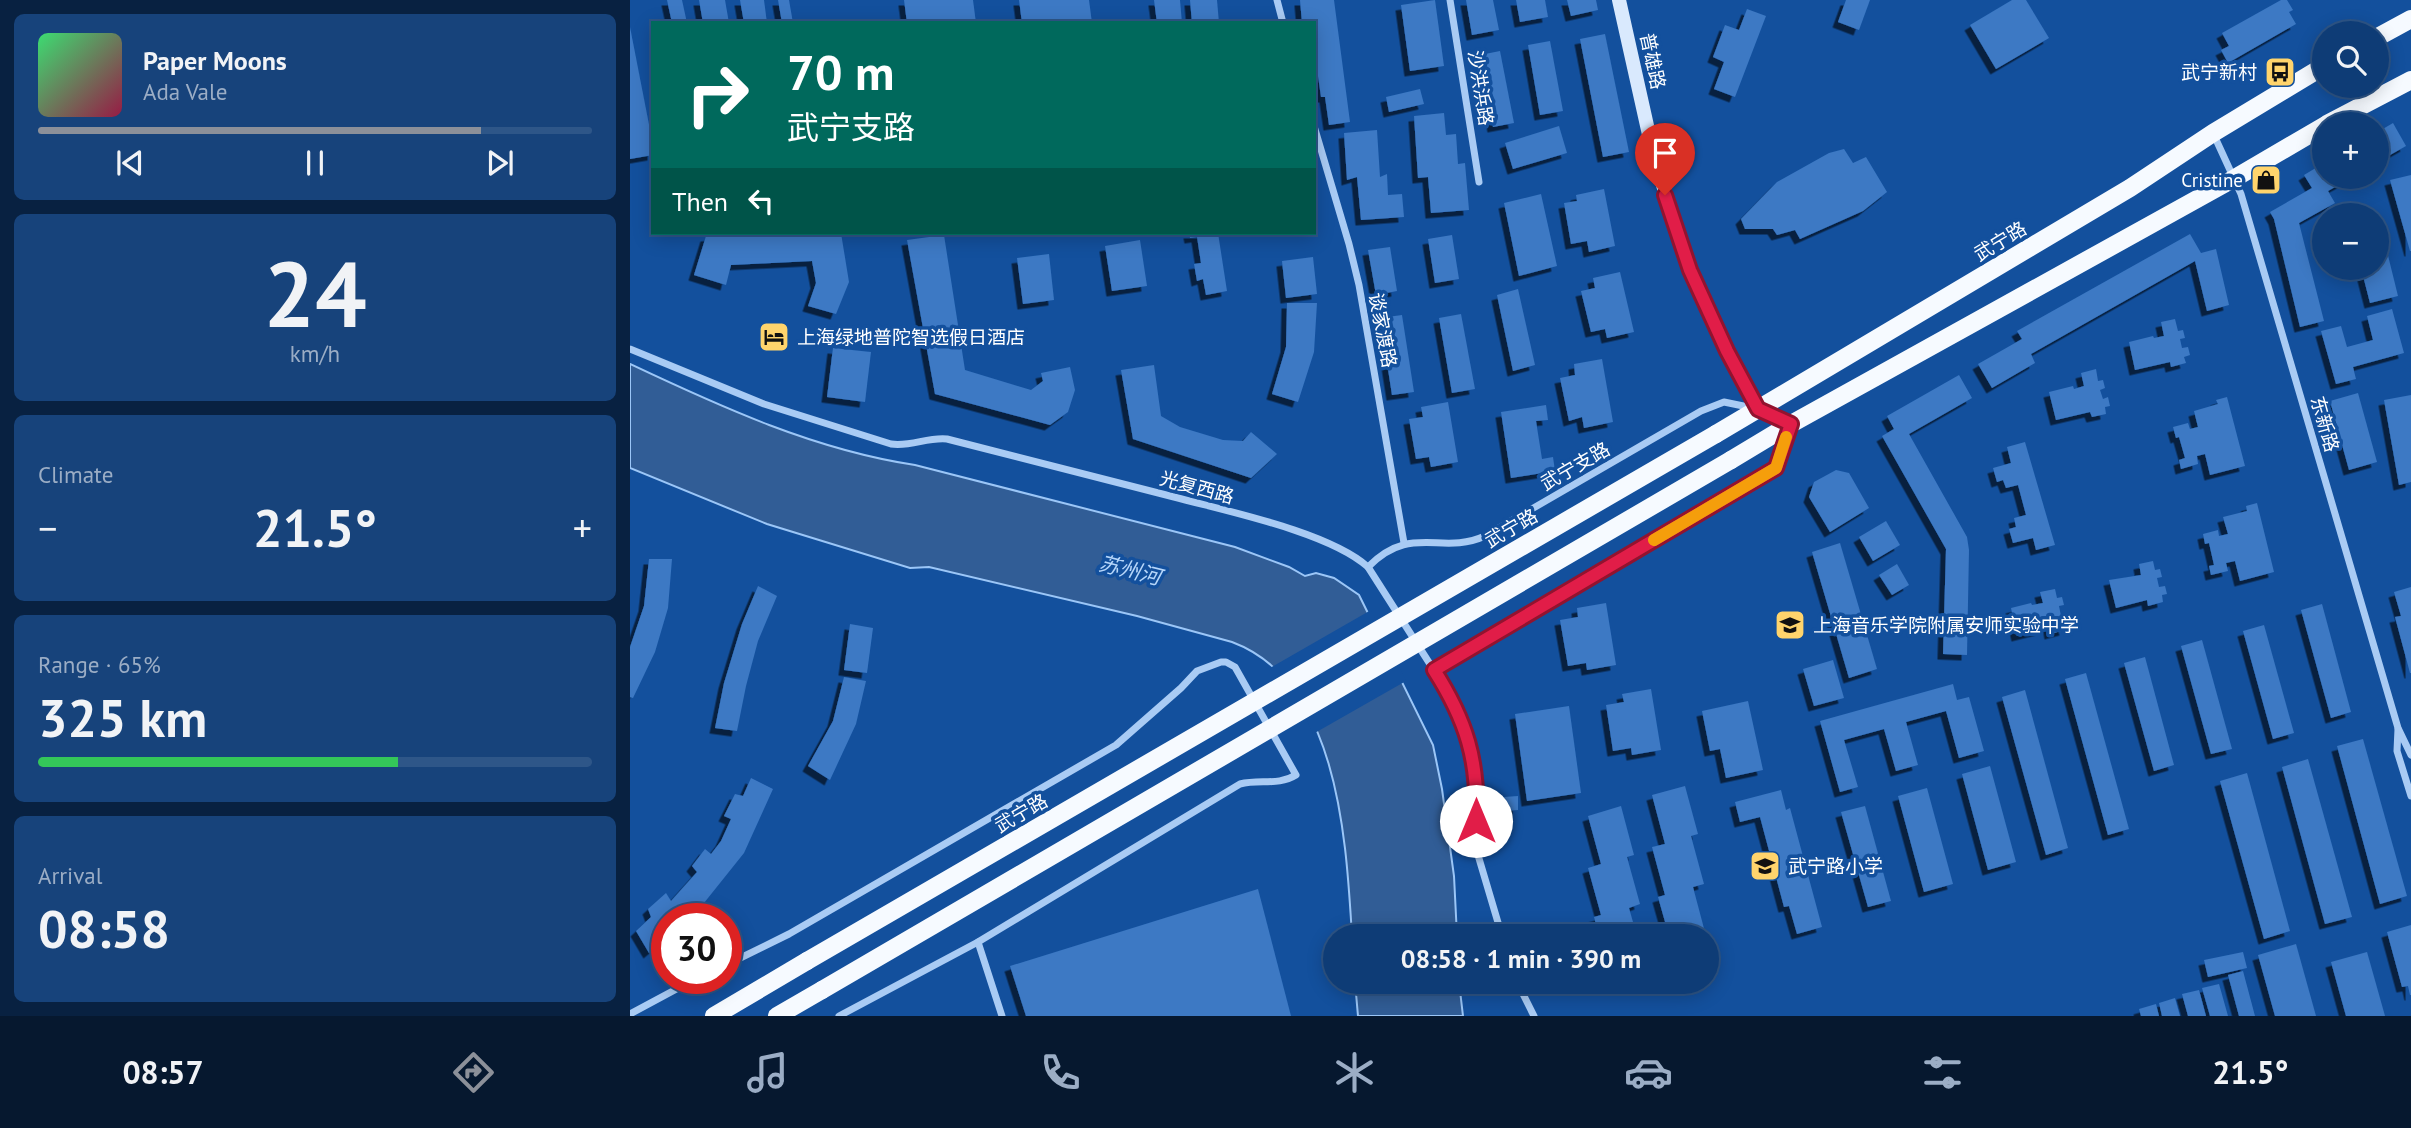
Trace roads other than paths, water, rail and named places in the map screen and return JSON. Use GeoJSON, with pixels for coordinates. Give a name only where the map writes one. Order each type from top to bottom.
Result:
{"type":"FeatureCollection","features":[{"type":"Feature","properties":{"kind":"main road","name":"普雄路"},"geometry":{"type":"LineString","coordinates":[[1619,0],[1654,157],[1671,215],[1690,270],[1727,351],[1758,409]]}},
{"type":"Feature","properties":{"kind":"main road"},"geometry":{"type":"LineString","coordinates":[[2389,31],[2411,19]]}},
{"type":"Feature","properties":{"kind":"main road","name":"武宁路"},"geometry":{"type":"LineString","coordinates":[[714,1016],[1716,434],[2130,188],[2213,133],[2312,73]]}},
{"type":"Feature","properties":{"kind":"main road"},"geometry":{"type":"LineString","coordinates":[[2350,112],[2411,79]]}},
{"type":"Feature","properties":{"kind":"main road"},"geometry":{"type":"LineString","coordinates":[[776,1016],[1791,424],[2312,133]]}},
{"type":"Feature","properties":{"kind":"main road"},"geometry":{"type":"LineString","coordinates":[[1758,409],[1791,424]]}},
{"type":"Feature","properties":{"kind":"street"},"geometry":{"type":"LineString","coordinates":[[1277,0],[1282,21]]}},
{"type":"Feature","properties":{"kind":"street","name":"沙洪浜路"},"geometry":{"type":"LineString","coordinates":[[1450,0],[1479,182]]}},
{"type":"Feature","properties":{"kind":"street","name":"谈家渡路"},"geometry":{"type":"LineString","coordinates":[[1316,133],[1359,285],[1404,544]]}},
{"type":"Feature","properties":{"kind":"street","name":"东新路"},"geometry":{"type":"LineString","coordinates":[[2213,133],[2235,178],[2398,728],[2411,755]]}},
{"type":"Feature","properties":{"kind":"street","name":"光复西路"},"geometry":{"type":"LineString","coordinates":[[630,349],[753,400],[891,444],[902,446],[929,439],[947,439],[1219,509],[1329,544],[1357,557],[1368,567],[1451,697],[1469,737],[1478,796],[1475,845],[1498,924]]}},
{"type":"Feature","properties":{"kind":"street","name":"武宁支路"},"geometry":{"type":"LineString","coordinates":[[1368,567],[1390,548],[1404,544],[1478,539],[1701,411],[1724,402],[1758,409]]}},
{"type":"Feature","properties":{"kind":"street"},"geometry":{"type":"LineString","coordinates":[[1434,670],[1776,468],[1791,424]]}},
{"type":"Feature","properties":{"kind":"street"},"geometry":{"type":"LineString","coordinates":[[742,957],[789,934],[1116,745],[1197,671],[1221,662],[1235,667],[1296,775],[1283,782],[1251,781],[1240,784],[978,942],[839,1016]]}},
{"type":"Feature","properties":{"kind":"street","name":"东新路"},"geometry":{"type":"LineString","coordinates":[[2398,728],[2397,751],[2411,796]]}},
{"type":"Feature","properties":{"kind":"street"},"geometry":{"type":"LineString","coordinates":[[978,942],[1002,1016]]}},
{"type":"Feature","properties":{"kind":"street"},"geometry":{"type":"LineString","coordinates":[[630,1014],[667,994]]}},
{"type":"Feature","properties":{"kind":"street"},"geometry":{"type":"LineString","coordinates":[[1523,994],[1534,1016]]}},
{"type":"Feature","properties":{"kind":"water","name":"苏州河"},"geometry":{"type":"Polygon","coordinates":[[[630,364],[734,411],[841,449],[915,465],[1235,547],[1289,567],[1305,576],[1316,573],[1334,578],[1359,595],[1433,745],[1454,876],[1456,924],[1351,924],[1340,811],[1330,768],[1315,727],[1295,691],[1268,662],[1232,642],[1137,616],[929,567],[910,568],[767,524],[630,468],[630,364]]]}},
{"type":"Feature","properties":{"kind":"water"},"geometry":{"type":"Polygon","coordinates":[[[1356,994],[1460,994],[1463,1016],[1358,1016],[1356,994]]]}},
{"type":"Feature","properties":{"kind":"place","name":"武宁新村"},"geometry":{"type":"Point","coordinates":[2280,72]}},
{"type":"Feature","properties":{"kind":"place","name":"Cristine"},"geometry":{"type":"Point","coordinates":[2266,180]}},
{"type":"Feature","properties":{"kind":"place","name":"上海绿地普陀智选假日酒店"},"geometry":{"type":"Point","coordinates":[774,337]}},
{"type":"Feature","properties":{"kind":"place","name":"上海音乐学院附属安师实验中学"},"geometry":{"type":"Point","coordinates":[1790,625]}},
{"type":"Feature","properties":{"kind":"place","name":"武宁路小学"},"geometry":{"type":"Point","coordinates":[1765,866]}}]}
